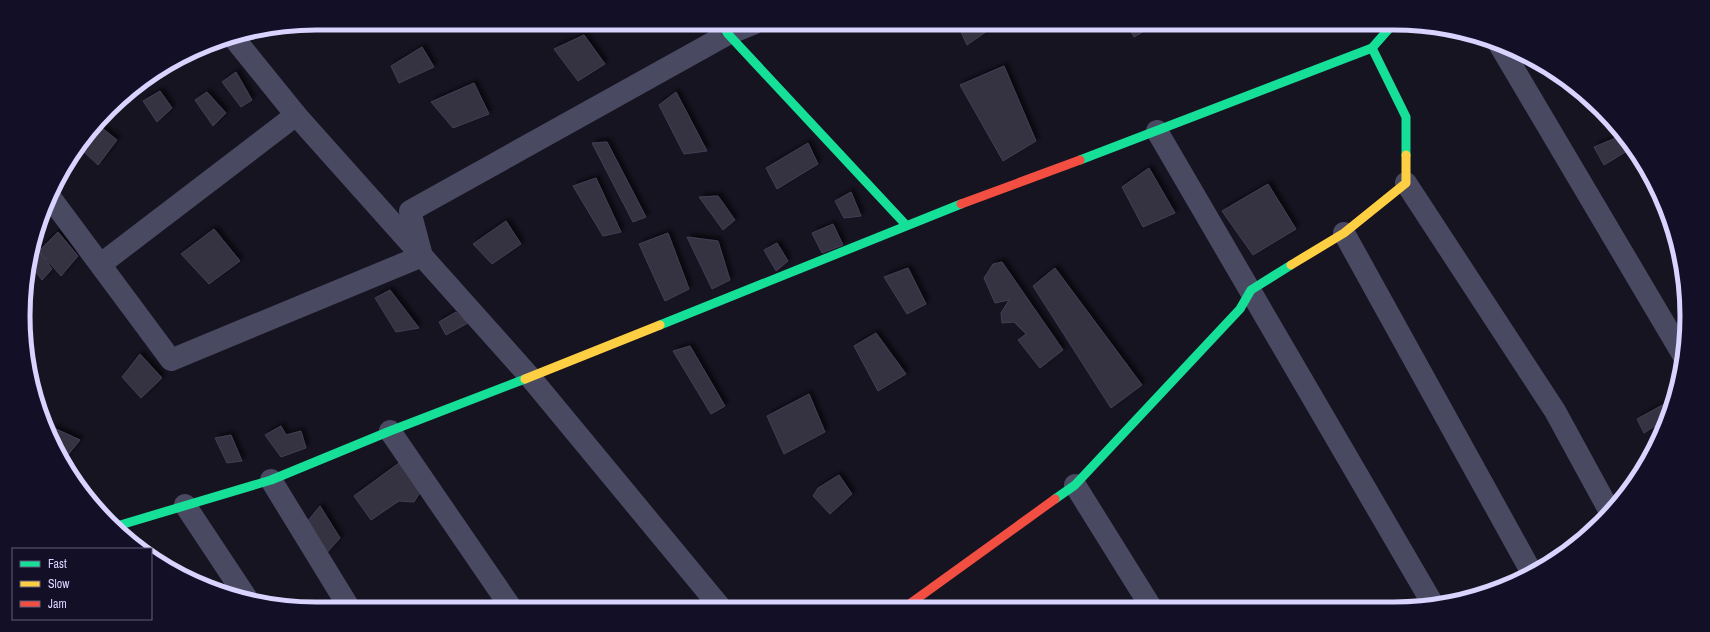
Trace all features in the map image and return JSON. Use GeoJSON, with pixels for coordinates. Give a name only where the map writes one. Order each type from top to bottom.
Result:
{"type":"FeatureCollection","features":[{"type":"Feature","properties":{"kind":"street"},"geometry":{"type":"LineString","coordinates":[[422,256],[410,211],[723,30]]}},
{"type":"Feature","properties":{"kind":"street"},"geometry":{"type":"LineString","coordinates":[[726,30],[906,226]]}},
{"type":"Feature","properties":{"kind":"street"},"geometry":{"type":"LineString","coordinates":[[121,525],[271,480],[390,431],[530,377],[906,226],[1372,48],[1388,30]]}},
{"type":"Feature","properties":{"kind":"street"},"geometry":{"type":"LineString","coordinates":[[237,41],[296,115],[530,377],[716,602]]}},
{"type":"Feature","properties":{"kind":"street"},"geometry":{"type":"LineString","coordinates":[[1372,48],[1406,118],[1406,183],[1555,411],[1607,507]]}},
{"type":"Feature","properties":{"kind":"street"},"geometry":{"type":"LineString","coordinates":[[1504,52],[1678,347]]}},
{"type":"Feature","properties":{"kind":"street"},"geometry":{"type":"LineString","coordinates":[[101,264],[296,115]]}},
{"type":"Feature","properties":{"kind":"street"},"geometry":{"type":"LineString","coordinates":[[1157,131],[1431,600]]}},
{"type":"Feature","properties":{"kind":"street"},"geometry":{"type":"LineString","coordinates":[[912,602],[1075,485],[1240,309],[1251,290],[1344,233],[1406,183]]}},
{"type":"Feature","properties":{"kind":"street"},"geometry":{"type":"LineString","coordinates":[[54,202],[171,360],[422,256]]}},
{"type":"Feature","properties":{"kind":"street"},"geometry":{"type":"LineString","coordinates":[[1344,233],[1529,568]]}},
{"type":"Feature","properties":{"kind":"street"},"geometry":{"type":"LineString","coordinates":[[390,431],[507,602]]}},
{"type":"Feature","properties":{"kind":"street"},"geometry":{"type":"LineString","coordinates":[[271,480],[346,602]]}},
{"type":"Feature","properties":{"kind":"street"},"geometry":{"type":"LineString","coordinates":[[1075,485],[1148,602]]}},
{"type":"Feature","properties":{"kind":"street"},"geometry":{"type":"LineString","coordinates":[[185,505],[243,592]]}},
{"type":"Feature","properties":{"kind":"building"},"geometry":{"type":"Polygon","coordinates":[[[960,30],[989,30],[967,45],[960,30]]]}},
{"type":"Feature","properties":{"kind":"building"},"geometry":{"type":"Polygon","coordinates":[[[1130,30],[1146,30],[1134,37],[1130,30]]]}},
{"type":"Feature","properties":{"kind":"building"},"geometry":{"type":"Polygon","coordinates":[[[584,35],[605,64],[578,81],[554,49],[584,35]]]}},
{"type":"Feature","properties":{"kind":"building"},"geometry":{"type":"Polygon","coordinates":[[[422,47],[434,67],[399,83],[391,66],[422,47]]]}},
{"type":"Feature","properties":{"kind":"building"},"geometry":{"type":"Polygon","coordinates":[[[1004,66],[1036,141],[1003,161],[960,85],[1004,66]]]}},
{"type":"Feature","properties":{"kind":"building"},"geometry":{"type":"Polygon","coordinates":[[[236,72],[252,100],[241,107],[222,82],[236,72]]]}},
{"type":"Feature","properties":{"kind":"building"},"geometry":{"type":"Polygon","coordinates":[[[474,83],[489,114],[453,128],[431,102],[474,83]]]}},
{"type":"Feature","properties":{"kind":"building"},"geometry":{"type":"Polygon","coordinates":[[[160,91],[172,108],[157,122],[143,101],[160,91]]]}},
{"type":"Feature","properties":{"kind":"building"},"geometry":{"type":"Polygon","coordinates":[[[207,92],[226,113],[213,126],[195,100],[207,92]]]}},
{"type":"Feature","properties":{"kind":"building"},"geometry":{"type":"Polygon","coordinates":[[[676,92],[707,151],[684,154],[659,105],[676,92]]]}},
{"type":"Feature","properties":{"kind":"building"},"geometry":{"type":"Polygon","coordinates":[[[101,127],[117,140],[98,165],[83,151],[101,127]]]}},
{"type":"Feature","properties":{"kind":"building"},"geometry":{"type":"Polygon","coordinates":[[[1617,137],[1627,151],[1604,165],[1594,147],[1617,137]]]}},
{"type":"Feature","properties":{"kind":"building"},"geometry":{"type":"Polygon","coordinates":[[[607,142],[646,217],[633,222],[592,143],[607,142]]]}},
{"type":"Feature","properties":{"kind":"building"},"geometry":{"type":"Polygon","coordinates":[[[808,143],[818,164],[777,189],[766,168],[808,143]]]}},
{"type":"Feature","properties":{"kind":"building"},"geometry":{"type":"Polygon","coordinates":[[[1149,168],[1175,213],[1143,227],[1122,187],[1149,168]]]}},
{"type":"Feature","properties":{"kind":"building"},"geometry":{"type":"Polygon","coordinates":[[[596,178],[621,232],[603,236],[573,186],[596,178]]]}},
{"type":"Feature","properties":{"kind":"building"},"geometry":{"type":"Polygon","coordinates":[[[1268,184],[1296,229],[1253,255],[1222,211],[1268,184]]]}},
{"type":"Feature","properties":{"kind":"building"},"geometry":{"type":"Polygon","coordinates":[[[851,192],[861,216],[844,218],[835,201],[851,192]]]}},
{"type":"Feature","properties":{"kind":"building"},"geometry":{"type":"Polygon","coordinates":[[[718,196],[735,220],[723,230],[699,197],[718,196]]]}},
{"type":"Feature","properties":{"kind":"building"},"geometry":{"type":"Polygon","coordinates":[[[506,221],[521,244],[492,264],[473,244],[506,221]]]}},
{"type":"Feature","properties":{"kind":"building"},"geometry":{"type":"Polygon","coordinates":[[[833,224],[843,245],[822,253],[812,233],[833,224]]]}},
{"type":"Feature","properties":{"kind":"building"},"geometry":{"type":"Polygon","coordinates":[[[214,229],[240,261],[209,284],[181,254],[214,229]]]}},
{"type":"Feature","properties":{"kind":"building"},"geometry":{"type":"Polygon","coordinates":[[[58,232],[78,256],[61,276],[39,251],[58,232]]]}},
{"type":"Feature","properties":{"kind":"building"},"geometry":{"type":"Polygon","coordinates":[[[668,233],[689,289],[665,301],[639,244],[668,233]]]}},
{"type":"Feature","properties":{"kind":"building"},"geometry":{"type":"Polygon","coordinates":[[[687,237],[718,241],[730,280],[712,289],[687,237]]]}},
{"type":"Feature","properties":{"kind":"building"},"geometry":{"type":"Polygon","coordinates":[[[777,243],[788,261],[776,271],[764,250],[777,243]]]}},
{"type":"Feature","properties":{"kind":"building"},"geometry":{"type":"Polygon","coordinates":[[[39,251],[52,269],[42,280],[34,269],[37,254],[39,251]]]}},
{"type":"Feature","properties":{"kind":"building"},"geometry":{"type":"Polygon","coordinates":[[[1002,262],[1063,350],[1040,368],[1018,340],[1026,334],[1014,322],[1002,323],[1001,313],[1009,300],[995,303],[984,278],[993,264],[1002,262]]]}},
{"type":"Feature","properties":{"kind":"building"},"geometry":{"type":"Polygon","coordinates":[[[908,268],[926,304],[907,314],[884,277],[908,268]]]}},
{"type":"Feature","properties":{"kind":"building"},"geometry":{"type":"Polygon","coordinates":[[[1055,268],[1142,385],[1111,408],[1033,286],[1055,268]]]}},
{"type":"Feature","properties":{"kind":"building"},"geometry":{"type":"Polygon","coordinates":[[[390,290],[419,328],[396,332],[375,298],[390,290]]]}},
{"type":"Feature","properties":{"kind":"building"},"geometry":{"type":"Polygon","coordinates":[[[456,312],[468,323],[446,335],[439,322],[456,312]]]}},
{"type":"Feature","properties":{"kind":"building"},"geometry":{"type":"Polygon","coordinates":[[[876,333],[906,374],[878,391],[854,346],[876,333]]]}},
{"type":"Feature","properties":{"kind":"building"},"geometry":{"type":"Polygon","coordinates":[[[690,346],[725,406],[711,414],[673,351],[690,346]]]}},
{"type":"Feature","properties":{"kind":"building"},"geometry":{"type":"Polygon","coordinates":[[[140,354],[162,378],[141,398],[122,377],[140,354]]]}},
{"type":"Feature","properties":{"kind":"building"},"geometry":{"type":"Polygon","coordinates":[[[809,394],[825,432],[784,454],[767,416],[809,394]]]}},
{"type":"Feature","properties":{"kind":"building"},"geometry":{"type":"Polygon","coordinates":[[[1666,403],[1659,424],[1644,433],[1637,419],[1666,403]]]}},
{"type":"Feature","properties":{"kind":"building"},"geometry":{"type":"Polygon","coordinates":[[[281,426],[286,435],[301,431],[306,448],[281,457],[265,435],[281,426]]]}},
{"type":"Feature","properties":{"kind":"building"},"geometry":{"type":"Polygon","coordinates":[[[54,429],[80,440],[67,456],[59,442],[54,429]]]}},
{"type":"Feature","properties":{"kind":"building"},"geometry":{"type":"Polygon","coordinates":[[[231,435],[242,461],[227,463],[215,438],[231,435]]]}},
{"type":"Feature","properties":{"kind":"building"},"geometry":{"type":"Polygon","coordinates":[[[399,463],[421,491],[414,502],[399,501],[371,520],[354,496],[399,463]]]}},
{"type":"Feature","properties":{"kind":"building"},"geometry":{"type":"Polygon","coordinates":[[[839,475],[852,494],[830,514],[813,496],[818,488],[839,475]]]}},
{"type":"Feature","properties":{"kind":"building"},"geometry":{"type":"Polygon","coordinates":[[[320,506],[340,538],[324,556],[306,523],[320,506]]]}},
{"type":"Feature","properties":{"kind":"traffic: fast"},"geometry":{"type":"LineString","coordinates":[[726,30],[906,225]]}},
{"type":"Feature","properties":{"kind":"traffic: fast"},"geometry":{"type":"LineString","coordinates":[[1080,160],[1372,48],[1388,30]]}},
{"type":"Feature","properties":{"kind":"traffic: fast"},"geometry":{"type":"LineString","coordinates":[[1372,48],[1406,117],[1406,155]]}},
{"type":"Feature","properties":{"kind":"traffic: fast"},"geometry":{"type":"LineString","coordinates":[[660,325],[961,204]]}},
{"type":"Feature","properties":{"kind":"traffic: fast"},"geometry":{"type":"LineString","coordinates":[[1055,499],[1075,485],[1240,309],[1251,290],[1291,265]]}},
{"type":"Feature","properties":{"kind":"traffic: fast"},"geometry":{"type":"LineString","coordinates":[[121,525],[271,480],[390,431],[525,379]]}},
{"type":"Feature","properties":{"kind":"traffic: slow"},"geometry":{"type":"LineString","coordinates":[[1291,265],[1344,233],[1406,183],[1406,155]]}},
{"type":"Feature","properties":{"kind":"traffic: slow"},"geometry":{"type":"LineString","coordinates":[[525,379],[660,325]]}},
{"type":"Feature","properties":{"kind":"traffic: jam"},"geometry":{"type":"LineString","coordinates":[[961,204],[1080,160]]}},
{"type":"Feature","properties":{"kind":"traffic: jam"},"geometry":{"type":"LineString","coordinates":[[912,602],[1055,499]]}}]}
